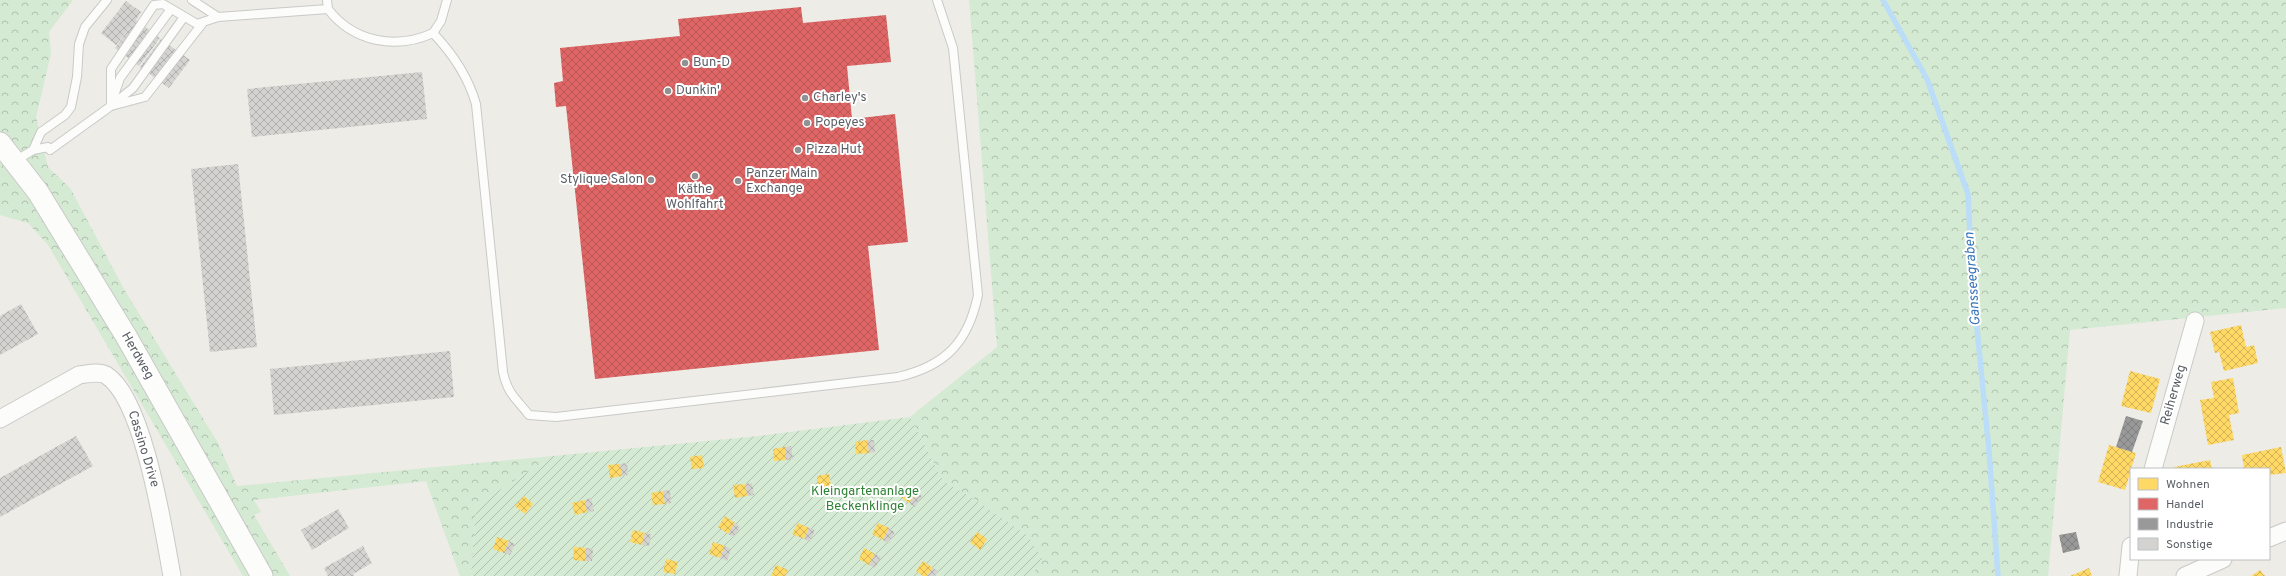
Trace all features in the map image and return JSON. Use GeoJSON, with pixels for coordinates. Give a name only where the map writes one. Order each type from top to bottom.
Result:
{"type":"FeatureCollection","features":[{"type":"Feature","properties":{"kind":"street","name":"Herdweg"},"geometry":{"type":"LineString","coordinates":[[0,143],[38,192],[126,336],[262,576]]}},
{"type":"Feature","properties":{"kind":"street","name":"Reiherweg"},"geometry":{"type":"LineString","coordinates":[[2153,468],[2195,320]]}},
{"type":"Feature","properties":{"kind":"street","name":"Cassino Drive"},"geometry":{"type":"LineString","coordinates":[[0,419],[79,375],[93,372],[106,375],[116,384],[130,406],[138,426],[153,479],[172,576]]}},
{"type":"Feature","properties":{"kind":"street"},"geometry":{"type":"LineString","coordinates":[[2128,576],[2130,556]]}},
{"type":"Feature","properties":{"kind":"street"},"geometry":{"type":"LineString","coordinates":[[2185,576],[2221,560]]}},
{"type":"Feature","properties":{"kind":"lane"},"geometry":{"type":"LineString","coordinates":[[33,150],[41,132],[65,115],[71,107],[77,77],[79,44],[85,27],[107,0]]}},
{"type":"Feature","properties":{"kind":"lane"},"geometry":{"type":"LineString","coordinates":[[192,0],[218,17]]}},
{"type":"Feature","properties":{"kind":"lane"},"geometry":{"type":"LineString","coordinates":[[327,0],[328,9],[337,20],[348,29],[361,36],[382,42],[419,39],[433,33],[441,22],[447,0]]}},
{"type":"Feature","properties":{"kind":"lane"},"geometry":{"type":"LineString","coordinates":[[433,33],[464,73],[471,87],[476,104],[503,372],[506,387],[512,398],[530,415],[556,417],[898,377],[918,372],[936,363],[953,350],[968,328],[974,315],[978,295],[953,48],[937,0]]}},
{"type":"Feature","properties":{"kind":"lane"},"geometry":{"type":"LineString","coordinates":[[111,106],[111,69],[118,56],[154,5],[163,4],[197,24],[202,24],[218,17],[328,9]]}},
{"type":"Feature","properties":{"kind":"lane"},"geometry":{"type":"LineString","coordinates":[[111,106],[120,78],[171,9]]}},
{"type":"Feature","properties":{"kind":"lane"},"geometry":{"type":"LineString","coordinates":[[15,161],[33,150],[48,147],[50,150],[111,106],[133,88],[184,17]]}},
{"type":"Feature","properties":{"kind":"lane"},"geometry":{"type":"LineString","coordinates":[[111,106],[145,97],[202,24]]}},
{"type":"Feature","properties":{"kind":"green space"},"geometry":{"type":"Polygon","coordinates":[[[0,0],[73,0],[49,32],[51,54],[36,117],[48,167],[70,188],[124,289],[218,443],[237,486],[553,456],[476,505],[471,576],[460,576],[426,481],[254,500],[261,512],[254,515],[290,576],[243,576],[48,245],[28,223],[0,215],[0,0]]]}},
{"type":"Feature","properties":{"kind":"green space"},"geometry":{"type":"Polygon","coordinates":[[[969,0],[2286,0],[2286,308],[2070,330],[2048,576],[1032,576],[1042,558],[1028,536],[976,500],[943,481],[910,417],[997,347],[969,0]]]}},
{"type":"Feature","properties":{"kind":"green space","name":"Kleingartenanlage Beckenklinge"},"geometry":{"type":"Polygon","coordinates":[[[910,417],[943,481],[976,500],[1028,536],[1042,558],[1032,576],[471,576],[476,505],[553,456],[759,436],[910,417]]]}},
{"type":"Feature","properties":{"kind":"building: Wohnen"},"geometry":{"type":"Polygon","coordinates":[[[2241,325],[2246,347],[2254,345],[2258,363],[2224,371],[2219,352],[2215,353],[2210,332],[2241,325]]]}},
{"type":"Feature","properties":{"kind":"building: Wohnen"},"geometry":{"type":"Polygon","coordinates":[[[2130,371],[2160,379],[2151,413],[2121,406],[2130,371]]]}},
{"type":"Feature","properties":{"kind":"building: Wohnen"},"geometry":{"type":"Polygon","coordinates":[[[2233,378],[2239,413],[2229,415],[2234,440],[2208,445],[2200,400],[2214,398],[2211,382],[2233,378]]]}},
{"type":"Feature","properties":{"kind":"building: Wohnen"},"geometry":{"type":"Polygon","coordinates":[[[867,440],[869,453],[856,454],[855,442],[867,440]]]}},
{"type":"Feature","properties":{"kind":"building: Wohnen"},"geometry":{"type":"Polygon","coordinates":[[[2109,445],[2136,453],[2132,468],[2130,468],[2125,490],[2098,482],[2109,445]]]}},
{"type":"Feature","properties":{"kind":"building: Wohnen"},"geometry":{"type":"Polygon","coordinates":[[[785,447],[786,460],[774,461],[773,449],[785,447]]]}},
{"type":"Feature","properties":{"kind":"building: Wohnen"},"geometry":{"type":"Polygon","coordinates":[[[2281,447],[2286,473],[2270,475],[2270,468],[2244,468],[2242,455],[2281,447]]]}},
{"type":"Feature","properties":{"kind":"building: Wohnen"},"geometry":{"type":"Polygon","coordinates":[[[702,455],[704,468],[692,469],[690,457],[702,455]]]}},
{"type":"Feature","properties":{"kind":"building: Wohnen"},"geometry":{"type":"Polygon","coordinates":[[[2210,460],[2212,468],[2174,468],[2210,460]]]}},
{"type":"Feature","properties":{"kind":"building: Wohnen"},"geometry":{"type":"Polygon","coordinates":[[[620,464],[622,476],[610,478],[608,465],[620,464]]]}},
{"type":"Feature","properties":{"kind":"building: Wohnen"},"geometry":{"type":"Polygon","coordinates":[[[829,474],[831,486],[818,488],[817,476],[829,474]]]}},
{"type":"Feature","properties":{"kind":"building: Wohnen"},"geometry":{"type":"Polygon","coordinates":[[[746,484],[747,496],[735,498],[733,485],[746,484]]]}},
{"type":"Feature","properties":{"kind":"building: Wohnen"},"geometry":{"type":"Polygon","coordinates":[[[906,486],[917,493],[909,503],[899,496],[906,486]]]}},
{"type":"Feature","properties":{"kind":"building: Wohnen"},"geometry":{"type":"Polygon","coordinates":[[[663,491],[665,504],[653,505],[651,493],[663,491]]]}},
{"type":"Feature","properties":{"kind":"building: Wohnen"},"geometry":{"type":"Polygon","coordinates":[[[524,496],[533,504],[525,514],[515,506],[524,496]]]}},
{"type":"Feature","properties":{"kind":"building: Wohnen"},"geometry":{"type":"Polygon","coordinates":[[[585,500],[587,512],[575,515],[572,503],[585,500]]]}},
{"type":"Feature","properties":{"kind":"building: Wohnen"},"geometry":{"type":"Polygon","coordinates":[[[725,516],[735,523],[728,534],[718,527],[725,516]]]}},
{"type":"Feature","properties":{"kind":"building: Wohnen"},"geometry":{"type":"Polygon","coordinates":[[[798,523],[809,528],[804,539],[792,534],[798,523]]]}},
{"type":"Feature","properties":{"kind":"building: Wohnen"},"geometry":{"type":"Polygon","coordinates":[[[878,523],[889,528],[883,540],[872,534],[878,523]]]}},
{"type":"Feature","properties":{"kind":"building: Wohnen"},"geometry":{"type":"Polygon","coordinates":[[[633,530],[645,533],[642,545],[630,542],[633,530]]]}},
{"type":"Feature","properties":{"kind":"building: Wohnen"},"geometry":{"type":"Polygon","coordinates":[[[977,532],[987,539],[980,550],[970,542],[977,532]]]}},
{"type":"Feature","properties":{"kind":"building: Wohnen"},"geometry":{"type":"Polygon","coordinates":[[[497,537],[509,541],[504,553],[493,549],[497,537]]]}},
{"type":"Feature","properties":{"kind":"building: Wohnen"},"geometry":{"type":"Polygon","coordinates":[[[713,542],[725,546],[720,558],[709,554],[713,542]]]}},
{"type":"Feature","properties":{"kind":"building: Wohnen"},"geometry":{"type":"Polygon","coordinates":[[[574,547],[586,548],[585,561],[573,560],[574,547]]]}},
{"type":"Feature","properties":{"kind":"building: Wohnen"},"geometry":{"type":"Polygon","coordinates":[[[864,548],[875,554],[869,565],[859,559],[864,548]]]}},
{"type":"Feature","properties":{"kind":"building: Wohnen"},"geometry":{"type":"Polygon","coordinates":[[[666,559],[678,562],[675,574],[663,572],[666,559]]]}},
{"type":"Feature","properties":{"kind":"building: Wohnen"},"geometry":{"type":"Polygon","coordinates":[[[923,561],[933,568],[927,576],[923,576],[916,571],[923,561]]]}},
{"type":"Feature","properties":{"kind":"building: Wohnen"},"geometry":{"type":"Polygon","coordinates":[[[776,565],[788,570],[785,576],[771,576],[776,565]]]}},
{"type":"Feature","properties":{"kind":"building: Wohnen"},"geometry":{"type":"Polygon","coordinates":[[[2089,568],[2092,576],[2070,576],[2089,568]]]}},
{"type":"Feature","properties":{"kind":"building: Wohnen"},"geometry":{"type":"Polygon","coordinates":[[[2260,570],[2265,576],[2251,576],[2260,570]]]}},
{"type":"Feature","properties":{"kind":"building: Handel","name":"Panzer Main Exchange"},"geometry":{"type":"Polygon","coordinates":[[[801,7],[803,23],[886,15],[891,62],[847,66],[852,119],[895,114],[908,242],[868,246],[879,350],[595,379],[566,106],[556,107],[554,83],[563,81],[560,48],[680,36],[678,19],[801,7]]]}},
{"type":"Feature","properties":{"kind":"building: Industrie"},"geometry":{"type":"Polygon","coordinates":[[[2126,416],[2143,421],[2132,452],[2116,447],[2126,416]]]}},
{"type":"Feature","properties":{"kind":"building: Industrie"},"geometry":{"type":"Polygon","coordinates":[[[2076,532],[2080,549],[2063,553],[2059,535],[2076,532]]]}},
{"type":"Feature","properties":{"kind":"building: Sonstige"},"geometry":{"type":"Polygon","coordinates":[[[126,1],[141,12],[136,20],[160,38],[139,66],[115,48],[134,22],[116,45],[101,33],[126,1]]]}},
{"type":"Feature","properties":{"kind":"building: Sonstige"},"geometry":{"type":"Polygon","coordinates":[[[161,39],[190,60],[169,88],[140,67],[161,39]]]}},
{"type":"Feature","properties":{"kind":"building: Sonstige"},"geometry":{"type":"Polygon","coordinates":[[[422,72],[427,119],[252,137],[247,89],[422,72]]]}},
{"type":"Feature","properties":{"kind":"building: Sonstige"},"geometry":{"type":"Polygon","coordinates":[[[238,164],[257,347],[210,352],[191,169],[238,164]]]}},
{"type":"Feature","properties":{"kind":"building: Sonstige"},"geometry":{"type":"Polygon","coordinates":[[[21,304],[38,334],[0,355],[0,316],[21,304]]]}},
{"type":"Feature","properties":{"kind":"building: Sonstige"},"geometry":{"type":"Polygon","coordinates":[[[450,351],[454,397],[274,415],[270,369],[450,351]]]}},
{"type":"Feature","properties":{"kind":"building: Sonstige"},"geometry":{"type":"Polygon","coordinates":[[[76,436],[93,466],[0,517],[0,478],[76,436]]]}},
{"type":"Feature","properties":{"kind":"building: Sonstige"},"geometry":{"type":"Polygon","coordinates":[[[867,440],[874,440],[875,452],[869,453],[867,440]]]}},
{"type":"Feature","properties":{"kind":"building: Sonstige"},"geometry":{"type":"Polygon","coordinates":[[[791,446],[793,459],[786,460],[785,447],[791,446]]]}},
{"type":"Feature","properties":{"kind":"building: Sonstige"},"geometry":{"type":"Polygon","coordinates":[[[627,463],[628,475],[622,476],[620,464],[627,463]]]}},
{"type":"Feature","properties":{"kind":"building: Sonstige"},"geometry":{"type":"Polygon","coordinates":[[[752,483],[754,495],[747,496],[746,484],[752,483]]]}},
{"type":"Feature","properties":{"kind":"building: Sonstige"},"geometry":{"type":"Polygon","coordinates":[[[670,490],[671,503],[665,504],[663,491],[670,490]]]}},
{"type":"Feature","properties":{"kind":"building: Sonstige"},"geometry":{"type":"Polygon","coordinates":[[[917,493],[922,496],[915,507],[909,503],[917,493]]]}},
{"type":"Feature","properties":{"kind":"building: Sonstige"},"geometry":{"type":"Polygon","coordinates":[[[591,498],[594,511],[587,512],[585,500],[591,498]]]}},
{"type":"Feature","properties":{"kind":"building: Sonstige"},"geometry":{"type":"Polygon","coordinates":[[[338,509],[349,528],[312,550],[301,530],[338,509]]]}},
{"type":"Feature","properties":{"kind":"building: Sonstige"},"geometry":{"type":"Polygon","coordinates":[[[735,523],[740,527],[734,537],[728,534],[735,523]]]}},
{"type":"Feature","properties":{"kind":"building: Sonstige"},"geometry":{"type":"Polygon","coordinates":[[[809,528],[815,530],[810,542],[804,539],[809,528]]]}},
{"type":"Feature","properties":{"kind":"building: Sonstige"},"geometry":{"type":"Polygon","coordinates":[[[889,528],[895,532],[889,543],[883,540],[889,528]]]}},
{"type":"Feature","properties":{"kind":"building: Sonstige"},"geometry":{"type":"Polygon","coordinates":[[[645,533],[651,534],[649,546],[642,545],[645,533]]]}},
{"type":"Feature","properties":{"kind":"building: Sonstige"},"geometry":{"type":"Polygon","coordinates":[[[509,541],[515,544],[510,555],[504,553],[509,541]]]}},
{"type":"Feature","properties":{"kind":"building: Sonstige"},"geometry":{"type":"Polygon","coordinates":[[[363,546],[372,563],[353,574],[354,576],[328,576],[324,568],[363,546]]]}},
{"type":"Feature","properties":{"kind":"building: Sonstige"},"geometry":{"type":"Polygon","coordinates":[[[725,546],[731,549],[727,561],[720,558],[725,546]]]}},
{"type":"Feature","properties":{"kind":"building: Sonstige"},"geometry":{"type":"Polygon","coordinates":[[[586,548],[593,549],[592,561],[585,561],[586,548]]]}},
{"type":"Feature","properties":{"kind":"building: Sonstige"},"geometry":{"type":"Polygon","coordinates":[[[875,554],[881,557],[875,568],[869,565],[875,554]]]}},
{"type":"Feature","properties":{"kind":"building: Sonstige"},"geometry":{"type":"Polygon","coordinates":[[[933,568],[939,571],[935,576],[927,576],[933,568]]]}},
{"type":"Feature","properties":{"kind":"waterway","name":"Gansseegraben"},"geometry":{"type":"LineString","coordinates":[[1883,0],[1927,79],[1968,194],[1972,277],[1989,451],[1998,576]]}},
{"type":"Feature","properties":{"kind":"place","name":"Bun-D"},"geometry":{"type":"Point","coordinates":[685,63]}},
{"type":"Feature","properties":{"kind":"place","name":"Dunkin'"},"geometry":{"type":"Point","coordinates":[668,91]}},
{"type":"Feature","properties":{"kind":"place","name":"Charley's"},"geometry":{"type":"Point","coordinates":[805,98]}},
{"type":"Feature","properties":{"kind":"place","name":"Popeyes"},"geometry":{"type":"Point","coordinates":[807,123]}},
{"type":"Feature","properties":{"kind":"place","name":"Pizza Hut"},"geometry":{"type":"Point","coordinates":[798,150]}},
{"type":"Feature","properties":{"kind":"place","name":"Käthe Wohlfahrt"},"geometry":{"type":"Point","coordinates":[695,176]}},
{"type":"Feature","properties":{"kind":"place","name":"Stylique Salon"},"geometry":{"type":"Point","coordinates":[651,180]}},
{"type":"Feature","properties":{"kind":"place","name":"Panzer Main Exchange"},"geometry":{"type":"Point","coordinates":[738,181]}}]}
